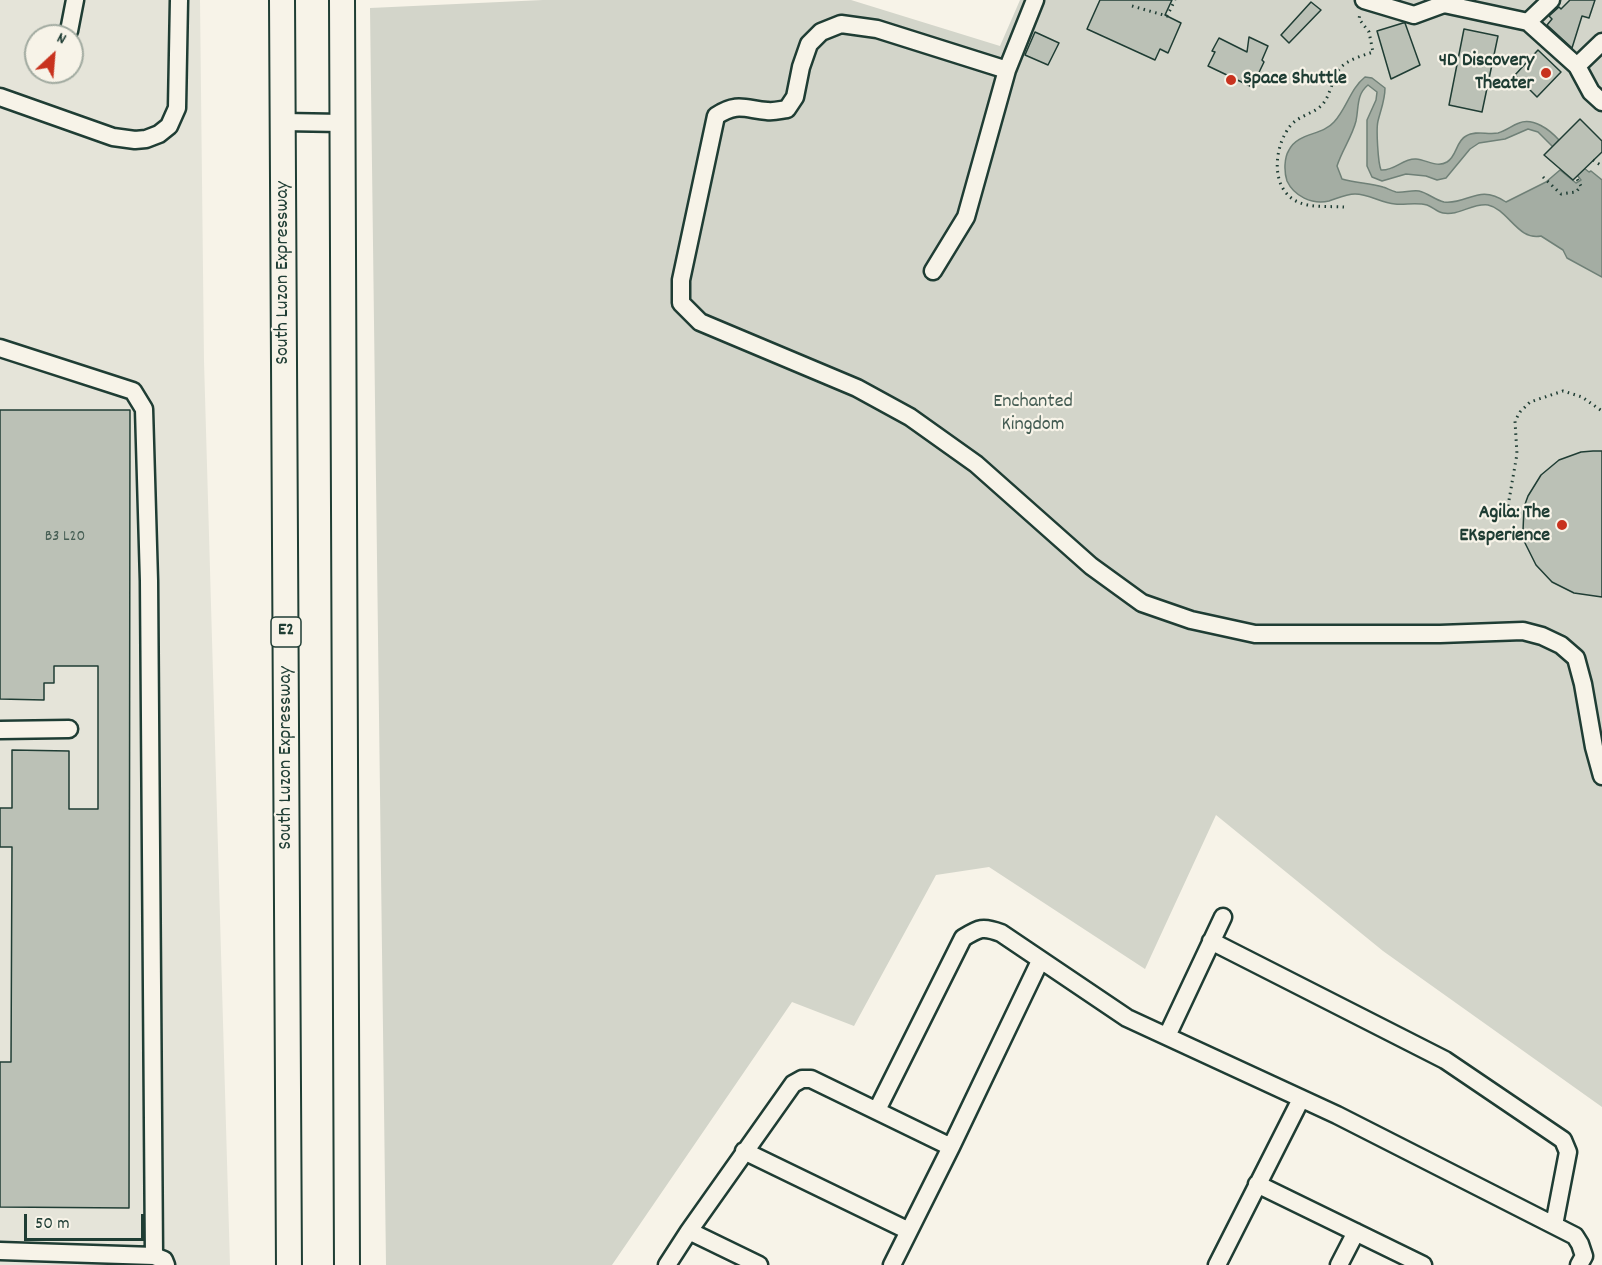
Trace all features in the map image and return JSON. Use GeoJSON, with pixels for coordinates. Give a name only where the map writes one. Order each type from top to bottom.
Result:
{"type":"FeatureCollection","features":[{"type":"Feature","properties":{"kind":"highway","name":"South Luzon Expressway"},"geometry":{"type":"LineString","coordinates":[[282,0],[289,1265]]}},
{"type":"Feature","properties":{"kind":"highway"},"geometry":{"type":"LineString","coordinates":[[342,0],[346,1265]]}},
{"type":"Feature","properties":{"kind":"street"},"geometry":{"type":"LineString","coordinates":[[70,24],[75,0]]}},
{"type":"Feature","properties":{"kind":"street"},"geometry":{"type":"LineString","coordinates":[[0,97],[113,137],[135,140],[159,134],[169,126],[177,108],[179,0]]}},
{"type":"Feature","properties":{"kind":"street"},"geometry":{"type":"LineString","coordinates":[[933,271],[966,218],[1007,70],[1035,0]]}},
{"type":"Feature","properties":{"kind":"street"},"geometry":{"type":"LineString","coordinates":[[1364,0],[1414,15],[1445,2],[1528,22],[1577,66],[1598,92]]}},
{"type":"Feature","properties":{"kind":"street"},"geometry":{"type":"LineString","coordinates":[[1528,22],[1551,0]]}},
{"type":"Feature","properties":{"kind":"street"},"geometry":{"type":"LineString","coordinates":[[1007,70],[877,29],[841,24],[820,32],[809,44],[801,67],[795,97],[787,109],[770,112],[738,106],[726,109],[716,116],[681,280],[681,303],[700,322],[857,388],[910,417],[976,464],[1091,566],[1142,603],[1191,620],[1255,634],[1440,634],[1523,631],[1542,636],[1561,645],[1576,658],[1602,777]]}},
{"type":"Feature","properties":{"kind":"street"},"geometry":{"type":"LineString","coordinates":[[1577,66],[1602,42]]}},
{"type":"Feature","properties":{"kind":"street"},"geometry":{"type":"LineString","coordinates":[[283,122],[342,123]]}},
{"type":"Feature","properties":{"kind":"street"},"geometry":{"type":"LineString","coordinates":[[0,348],[134,391],[144,409],[160,1261],[0,1251]]}},
{"type":"Feature","properties":{"kind":"street"},"geometry":{"type":"LineString","coordinates":[[0,730],[69,729]]}},
{"type":"Feature","properties":{"kind":"street"},"geometry":{"type":"LineString","coordinates":[[1167,1036],[1223,917]]}},
{"type":"Feature","properties":{"kind":"street"},"geometry":{"type":"LineString","coordinates":[[877,1110],[963,938],[976,930],[987,928],[1001,933],[1127,1018],[1301,1099],[1575,1236],[1584,1256],[1579,1265]]}},
{"type":"Feature","properties":{"kind":"street"},"geometry":{"type":"LineString","coordinates":[[1211,941],[1445,1060],[1563,1140],[1568,1152],[1554,1225]]}},
{"type":"Feature","properties":{"kind":"street"},"geometry":{"type":"LineString","coordinates":[[892,1265],[1040,961]]}},
{"type":"Feature","properties":{"kind":"street"},"geometry":{"type":"LineString","coordinates":[[667,1265],[744,1151],[793,1084],[802,1079],[811,1079],[951,1147]]}},
{"type":"Feature","properties":{"kind":"street"},"geometry":{"type":"LineString","coordinates":[[1217,1265],[1301,1099]]}},
{"type":"Feature","properties":{"kind":"street"},"geometry":{"type":"LineString","coordinates":[[744,1151],[909,1232]]}},
{"type":"Feature","properties":{"kind":"street"},"geometry":{"type":"LineString","coordinates":[[1257,1184],[1423,1265]]}},
{"type":"Feature","properties":{"kind":"street"},"geometry":{"type":"LineString","coordinates":[[689,1231],[759,1265]]}},
{"type":"Feature","properties":{"kind":"street"},"geometry":{"type":"LineString","coordinates":[[1339,1265],[1356,1232]]}},
{"type":"Feature","properties":{"kind":"path"},"geometry":{"type":"LineString","coordinates":[[1132,6],[1167,16],[1175,0]]}},
{"type":"Feature","properties":{"kind":"path"},"geometry":{"type":"LineString","coordinates":[[1344,207],[1299,202],[1291,197],[1282,188],[1278,179],[1278,160],[1286,134],[1303,115],[1320,108],[1340,69],[1353,59],[1373,52],[1369,32],[1359,19],[1364,0]]}},
{"type":"Feature","properties":{"kind":"path"},"geometry":{"type":"LineString","coordinates":[[1593,160],[1602,166]]}},
{"type":"Feature","properties":{"kind":"path"},"geometry":{"type":"LineString","coordinates":[[1543,177],[1561,194],[1576,192],[1581,186],[1576,177]]}},
{"type":"Feature","properties":{"kind":"path"},"geometry":{"type":"LineString","coordinates":[[1508,506],[1516,454],[1515,421],[1520,411],[1530,402],[1563,391],[1582,397],[1602,411]]}},
{"type":"Feature","properties":{"kind":"shaded area"},"geometry":{"type":"Polygon","coordinates":[[[0,0],[200,0],[204,361],[230,1265],[0,1265],[0,0]]]}},
{"type":"Feature","properties":{"kind":"shaded area"},"geometry":{"type":"Polygon","coordinates":[[[1365,77],[1372,78],[1385,88],[1377,125],[1381,170],[1391,169],[1411,159],[1443,164],[1453,156],[1460,141],[1466,136],[1474,133],[1498,133],[1524,122],[1541,126],[1559,140],[1553,147],[1538,132],[1528,129],[1505,139],[1479,143],[1470,149],[1446,178],[1437,180],[1426,176],[1406,174],[1382,181],[1372,177],[1367,166],[1367,120],[1377,92],[1368,85],[1360,97],[1354,127],[1337,166],[1342,179],[1385,187],[1396,192],[1419,191],[1444,202],[1460,201],[1480,194],[1488,194],[1506,202],[1546,182],[1560,170],[1576,183],[1581,180],[1577,175],[1584,168],[1602,180],[1602,277],[1567,258],[1563,250],[1541,236],[1526,234],[1501,212],[1488,205],[1449,213],[1423,204],[1390,203],[1360,194],[1316,202],[1294,191],[1285,173],[1287,153],[1298,140],[1323,130],[1334,122],[1365,77]]]}},
{"type":"Feature","properties":{"kind":"green space","name":"Enchanted Kingdom"},"geometry":{"type":"Polygon","coordinates":[[[543,0],[851,0],[1000,46],[1020,0],[1602,0],[1602,1107],[1383,951],[1216,815],[1145,969],[989,867],[936,875],[854,1026],[792,1002],[612,1265],[386,1265],[370,8],[543,0]]]}},
{"type":"Feature","properties":{"kind":"building"},"geometry":{"type":"Polygon","coordinates":[[[1100,0],[1172,0],[1165,15],[1181,23],[1168,53],[1160,49],[1155,60],[1087,29],[1100,0]]]}},
{"type":"Feature","properties":{"kind":"building"},"geometry":{"type":"Polygon","coordinates":[[[1570,0],[1595,0],[1589,18],[1582,16],[1572,48],[1547,25],[1552,19],[1549,16],[1570,0]]]}},
{"type":"Feature","properties":{"kind":"building"},"geometry":{"type":"Polygon","coordinates":[[[1311,2],[1321,10],[1289,43],[1281,35],[1311,2]]]}},
{"type":"Feature","properties":{"kind":"building"},"geometry":{"type":"Polygon","coordinates":[[[1405,23],[1420,65],[1391,79],[1377,31],[1405,23]]]}},
{"type":"Feature","properties":{"kind":"building"},"geometry":{"type":"Polygon","coordinates":[[[1464,29],[1498,36],[1482,112],[1449,105],[1464,29]]]}},
{"type":"Feature","properties":{"kind":"building"},"geometry":{"type":"Polygon","coordinates":[[[1035,32],[1059,43],[1048,65],[1025,55],[1035,32]]]}},
{"type":"Feature","properties":{"kind":"building"},"geometry":{"type":"Polygon","coordinates":[[[1249,37],[1268,46],[1262,60],[1264,62],[1252,87],[1208,66],[1219,38],[1247,52],[1249,37]]]}},
{"type":"Feature","properties":{"kind":"building"},"geometry":{"type":"Polygon","coordinates":[[[1538,50],[1561,72],[1537,97],[1515,75],[1538,50]]]}},
{"type":"Feature","properties":{"kind":"building"},"geometry":{"type":"Polygon","coordinates":[[[1580,119],[1602,141],[1602,152],[1573,180],[1544,155],[1580,119]]]}},
{"type":"Feature","properties":{"kind":"building"},"geometry":{"type":"Polygon","coordinates":[[[0,410],[130,410],[129,1208],[0,1207],[0,1062],[11,1062],[12,847],[0,847],[0,808],[12,808],[12,750],[69,751],[69,809],[98,809],[98,666],[54,666],[54,683],[44,683],[44,700],[0,699],[0,410]]]}},
{"type":"Feature","properties":{"kind":"building","name":"Agila: The EKsperience"},"geometry":{"type":"Polygon","coordinates":[[[1602,451],[1602,597],[1574,593],[1552,582],[1536,565],[1525,543],[1523,531],[1524,507],[1541,475],[1559,460],[1581,452],[1602,451]]]}},
{"type":"Feature","properties":{"kind":"place","name":"4D Discovery Theater"},"geometry":{"type":"Point","coordinates":[1546,73]}},
{"type":"Feature","properties":{"kind":"place","name":"Space Shuttle"},"geometry":{"type":"Point","coordinates":[1231,80]}},
{"type":"Feature","properties":{"kind":"place","name":"Agila: The EKsperience"},"geometry":{"type":"Point","coordinates":[1562,525]}}]}
